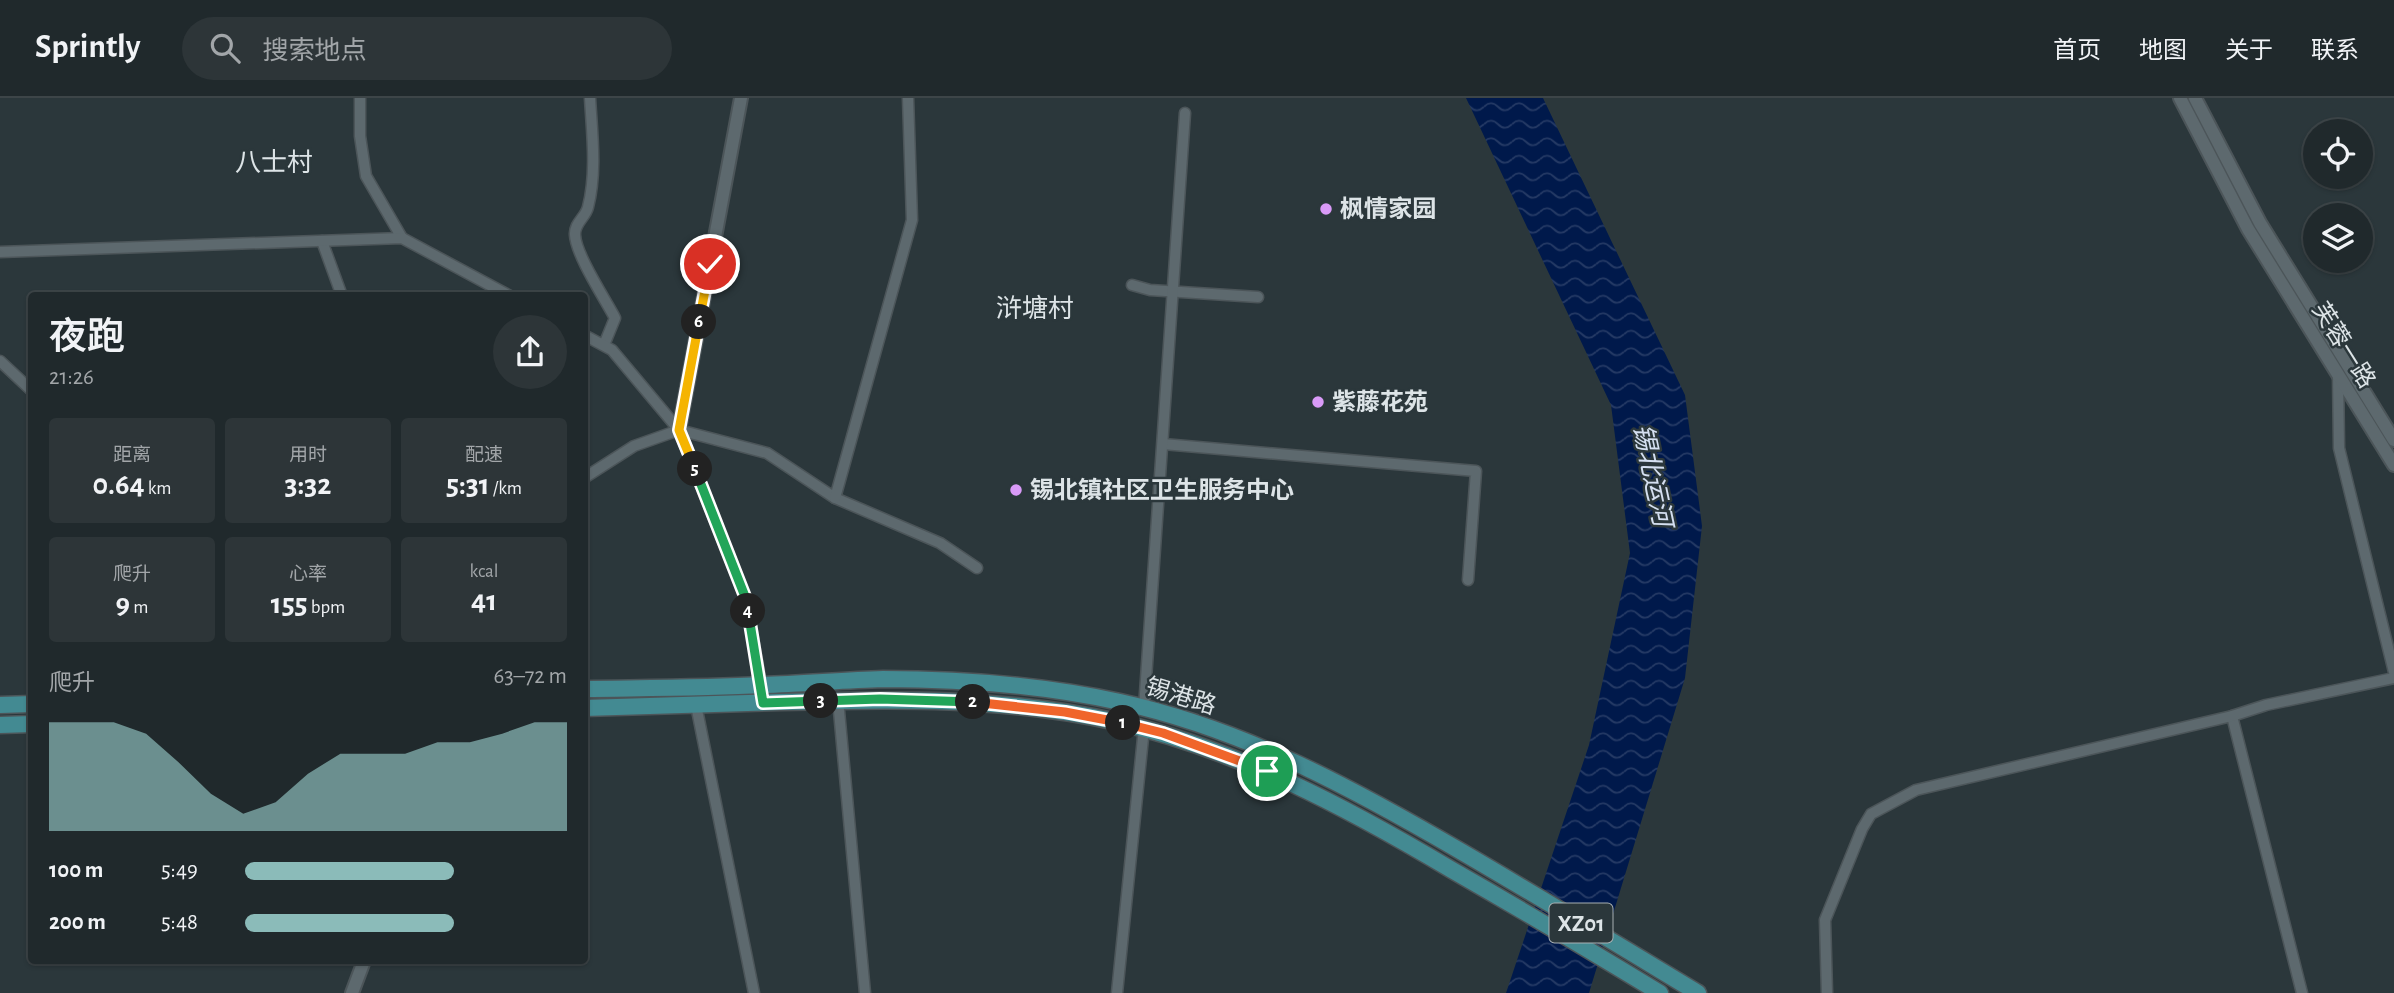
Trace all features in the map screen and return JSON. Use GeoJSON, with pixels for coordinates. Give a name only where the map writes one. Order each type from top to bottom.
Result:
{"type":"FeatureCollection","features":[{"type":"Feature","properties":{"kind":"main road","name":"锡港路"},"geometry":{"type":"LineString","coordinates":[[588,690],[880,679],[932,680],[1045,690],[1144,708],[1227,734],[1310,769],[1370,799],[1698,993]]}},
{"type":"Feature","properties":{"kind":"main road","name":"锡港路"},"geometry":{"type":"LineString","coordinates":[[588,708],[838,700],[932,700],[1065,712],[1143,728],[1220,752],[1313,792],[1360,816],[1660,993]]}},
{"type":"Feature","properties":{"kind":"main road"},"geometry":{"type":"LineString","coordinates":[[0,705],[28,704]]}},
{"type":"Feature","properties":{"kind":"main road"},"geometry":{"type":"LineString","coordinates":[[0,725],[28,724]]}},
{"type":"Feature","properties":{"kind":"street"},"geometry":{"type":"LineString","coordinates":[[360,98],[360,136],[366,176],[402,238]]}},
{"type":"Feature","properties":{"kind":"street"},"geometry":{"type":"LineString","coordinates":[[590,98],[592,187],[588,210],[577,225],[575,233],[580,251],[615,318],[604,345]]}},
{"type":"Feature","properties":{"kind":"street"},"geometry":{"type":"LineString","coordinates":[[679,430],[741,98]]}},
{"type":"Feature","properties":{"kind":"street"},"geometry":{"type":"LineString","coordinates":[[835,498],[912,220],[908,98]]}},
{"type":"Feature","properties":{"kind":"street","name":"芙蓉一路"},"geometry":{"type":"LineString","coordinates":[[2180,98],[2248,229],[2394,465]]}},
{"type":"Feature","properties":{"kind":"street","name":"芙蓉一路"},"geometry":{"type":"LineString","coordinates":[[2195,98],[2260,223],[2394,440]]}},
{"type":"Feature","properties":{"kind":"street"},"geometry":{"type":"LineString","coordinates":[[1144,708],[1185,113]]}},
{"type":"Feature","properties":{"kind":"street"},"geometry":{"type":"LineString","coordinates":[[0,252],[402,238],[503,292]]}},
{"type":"Feature","properties":{"kind":"street"},"geometry":{"type":"LineString","coordinates":[[322,241],[341,292]]}},
{"type":"Feature","properties":{"kind":"street"},"geometry":{"type":"LineString","coordinates":[[1132,285],[1174,292],[1258,298]]}},
{"type":"Feature","properties":{"kind":"street"},"geometry":{"type":"LineString","coordinates":[[588,337],[612,349],[679,430],[746,599],[763,703]]}},
{"type":"Feature","properties":{"kind":"street"},"geometry":{"type":"LineString","coordinates":[[2337,349],[2339,448],[2394,673]]}},
{"type":"Feature","properties":{"kind":"street"},"geometry":{"type":"LineString","coordinates":[[0,361],[28,387]]}},
{"type":"Feature","properties":{"kind":"street"},"geometry":{"type":"LineString","coordinates":[[588,475],[634,446],[679,430],[767,453],[835,498],[940,543],[977,568]]}},
{"type":"Feature","properties":{"kind":"street"},"geometry":{"type":"LineString","coordinates":[[1163,444],[1476,471],[1468,580]]}},
{"type":"Feature","properties":{"kind":"street"},"geometry":{"type":"LineString","coordinates":[[1827,993],[1825,920],[1862,829],[1871,814],[1916,790],[2232,716],[2266,705],[2394,678]]}},
{"type":"Feature","properties":{"kind":"street"},"geometry":{"type":"LineString","coordinates":[[838,700],[865,993]]}},
{"type":"Feature","properties":{"kind":"street"},"geometry":{"type":"LineString","coordinates":[[696,705],[754,993]]}},
{"type":"Feature","properties":{"kind":"street"},"geometry":{"type":"LineString","coordinates":[[2232,716],[2302,993]]}},
{"type":"Feature","properties":{"kind":"street"},"geometry":{"type":"LineString","coordinates":[[1117,993],[1143,728]]}},
{"type":"Feature","properties":{"kind":"street"},"geometry":{"type":"LineString","coordinates":[[352,993],[363,964]]}},
{"type":"Feature","properties":{"kind":"water","name":"锡北运河"},"geometry":{"type":"Polygon","coordinates":[[[1466,98],[1543,98],[1685,395],[1702,526],[1685,678],[1589,993],[1506,993],[1589,745],[1630,553],[1611,405],[1466,98]]]}},
{"type":"Feature","properties":{"kind":"place","name":"枫情家园"},"geometry":{"type":"Point","coordinates":[1326,209]}},
{"type":"Feature","properties":{"kind":"place","name":"紫藤花苑"},"geometry":{"type":"Point","coordinates":[1318,402]}},
{"type":"Feature","properties":{"kind":"place","name":"锡北镇社区卫生服务中心"},"geometry":{"type":"Point","coordinates":[1016,490]}},
{"type":"Feature","properties":{"kind":"district","name":"八士村"},"geometry":{"type":"Point","coordinates":[274,162]}},
{"type":"Feature","properties":{"kind":"district","name":"浒塘村"},"geometry":{"type":"Point","coordinates":[1035,308]}},
{"type":"Feature","properties":{"kind":"route"},"geometry":{"type":"LineString","coordinates":[[710,264],[679,430],[746,599],[763,703],[932,700],[1065,712],[1163,733],[1267,771]]}}]}
